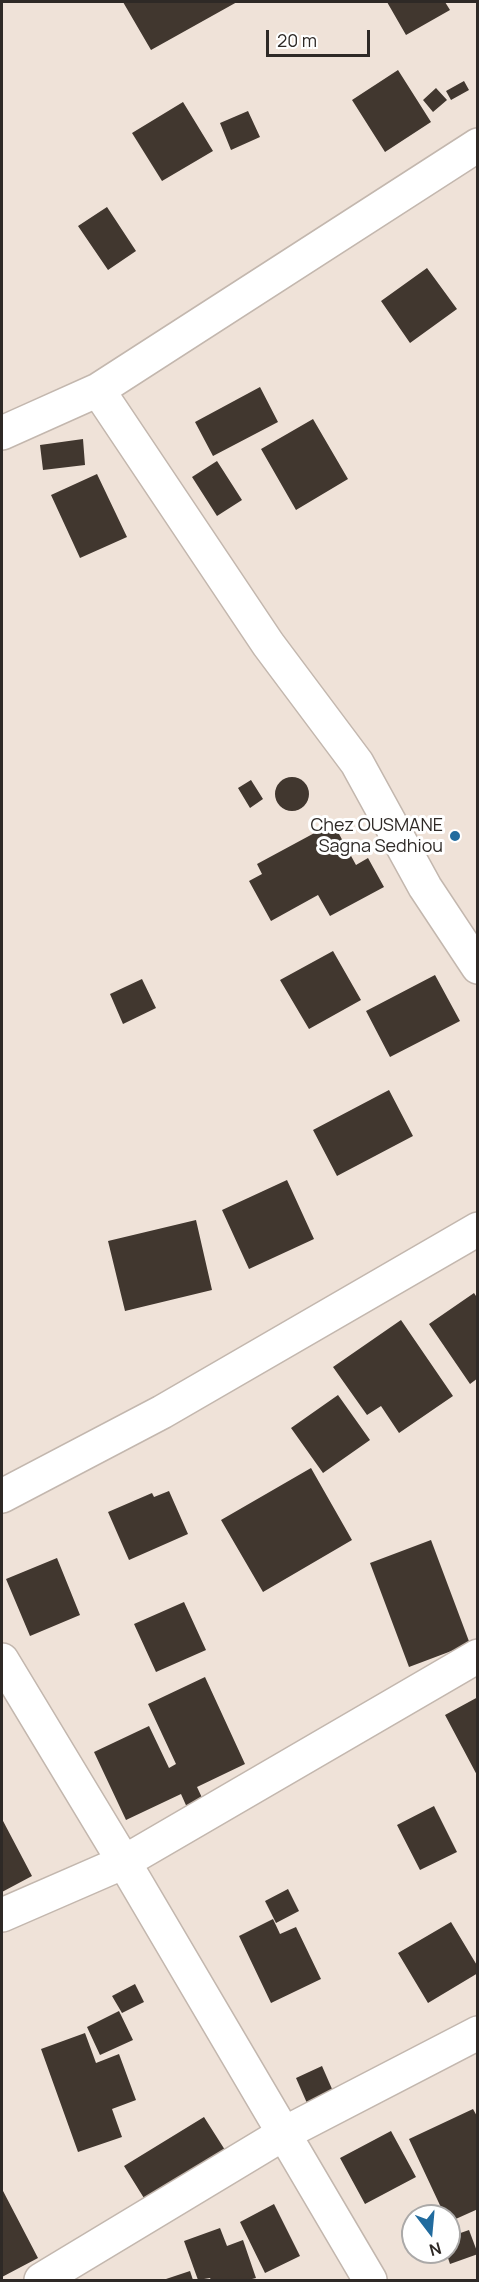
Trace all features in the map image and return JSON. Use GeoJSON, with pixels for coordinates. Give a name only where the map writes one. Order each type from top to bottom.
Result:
{"type":"FeatureCollection","features":[{"type":"Feature","properties":{"kind":"street"},"geometry":{"type":"LineString","coordinates":[[2,433],[98,390],[477,145]]}},
{"type":"Feature","properties":{"kind":"street"},"geometry":{"type":"LineString","coordinates":[[98,390],[268,644],[357,763],[425,886],[477,967]]}},
{"type":"Feature","properties":{"kind":"street"},"geometry":{"type":"LineString","coordinates":[[2,1496],[162,1412],[477,1230]]}},
{"type":"Feature","properties":{"kind":"street"},"geometry":{"type":"LineString","coordinates":[[2,1915],[124,1862],[477,1656]]}},
{"type":"Feature","properties":{"kind":"street"},"geometry":{"type":"LineString","coordinates":[[2,1660],[124,1862],[370,2280]]}},
{"type":"Feature","properties":{"kind":"street"},"geometry":{"type":"LineString","coordinates":[[41,2280],[283,2134],[477,2033]]}},
{"type":"Feature","properties":{"kind":"building"},"geometry":{"type":"Polygon","coordinates":[[[123,2],[237,2],[151,50],[123,2]]]}},
{"type":"Feature","properties":{"kind":"building"},"geometry":{"type":"Polygon","coordinates":[[[387,2],[445,2],[450,10],[406,35],[387,2]]]}},
{"type":"Feature","properties":{"kind":"building"},"geometry":{"type":"Polygon","coordinates":[[[398,70],[431,122],[385,152],[352,100],[398,70]]]}},
{"type":"Feature","properties":{"kind":"building"},"geometry":{"type":"Polygon","coordinates":[[[464,81],[469,90],[451,100],[446,91],[464,81]]]}},
{"type":"Feature","properties":{"kind":"building"},"geometry":{"type":"Polygon","coordinates":[[[436,88],[447,100],[433,112],[423,100],[436,88]]]}},
{"type":"Feature","properties":{"kind":"building"},"geometry":{"type":"Polygon","coordinates":[[[183,102],[213,151],[162,181],[132,133],[183,102]]]}},
{"type":"Feature","properties":{"kind":"building"},"geometry":{"type":"Polygon","coordinates":[[[248,111],[260,137],[231,150],[220,123],[248,111]]]}},
{"type":"Feature","properties":{"kind":"building"},"geometry":{"type":"Polygon","coordinates":[[[107,207],[136,251],[108,270],[78,226],[107,207]]]}},
{"type":"Feature","properties":{"kind":"building"},"geometry":{"type":"Polygon","coordinates":[[[427,268],[457,309],[410,343],[381,301],[427,268]]]}},
{"type":"Feature","properties":{"kind":"building"},"geometry":{"type":"Polygon","coordinates":[[[260,387],[278,422],[213,456],[195,422],[260,387]]]}},
{"type":"Feature","properties":{"kind":"building"},"geometry":{"type":"Polygon","coordinates":[[[313,419],[348,479],[296,510],[261,449],[313,419]]]}},
{"type":"Feature","properties":{"kind":"building"},"geometry":{"type":"Polygon","coordinates":[[[83,439],[85,465],[43,470],[40,445],[83,439]]]}},
{"type":"Feature","properties":{"kind":"building"},"geometry":{"type":"Polygon","coordinates":[[[217,461],[242,500],[217,516],[192,477],[217,461]]]}},
{"type":"Feature","properties":{"kind":"building"},"geometry":{"type":"Polygon","coordinates":[[[97,474],[127,537],[80,558],[51,495],[97,474]]]}},
{"type":"Feature","properties":{"kind":"building"},"geometry":{"type":"Polygon","coordinates":[[[292,777],[304,782],[309,794],[304,806],[292,811],[280,806],[275,794],[280,782],[292,777]]]}},
{"type":"Feature","properties":{"kind":"building"},"geometry":{"type":"Polygon","coordinates":[[[251,780],[263,799],[250,808],[238,788],[251,780]]]}},
{"type":"Feature","properties":{"kind":"building"},"geometry":{"type":"Polygon","coordinates":[[[333,823],[356,865],[368,858],[384,887],[330,916],[318,895],[271,921],[249,881],[262,874],[257,864],[333,823]]]}},
{"type":"Feature","properties":{"kind":"building"},"geometry":{"type":"Polygon","coordinates":[[[333,951],[361,1000],[309,1029],[280,980],[333,951]]]}},
{"type":"Feature","properties":{"kind":"building"},"geometry":{"type":"Polygon","coordinates":[[[435,975],[460,1021],[390,1057],[366,1011],[435,975]]]}},
{"type":"Feature","properties":{"kind":"building"},"geometry":{"type":"Polygon","coordinates":[[[142,979],[156,1008],[123,1024],[110,994],[142,979]]]}},
{"type":"Feature","properties":{"kind":"building"},"geometry":{"type":"Polygon","coordinates":[[[389,1090],[413,1136],[337,1176],[313,1130],[389,1090]]]}},
{"type":"Feature","properties":{"kind":"building"},"geometry":{"type":"Polygon","coordinates":[[[287,1180],[314,1239],[249,1269],[222,1210],[287,1180]]]}},
{"type":"Feature","properties":{"kind":"building"},"geometry":{"type":"Polygon","coordinates":[[[196,1220],[212,1290],[125,1311],[108,1241],[196,1220]]]}},
{"type":"Feature","properties":{"kind":"building"},"geometry":{"type":"Polygon","coordinates":[[[474,1293],[478,1299],[478,1378],[470,1384],[429,1324],[474,1293]]]}},
{"type":"Feature","properties":{"kind":"building"},"geometry":{"type":"Polygon","coordinates":[[[401,1320],[453,1396],[399,1433],[381,1406],[367,1415],[333,1367],[401,1320]]]}},
{"type":"Feature","properties":{"kind":"building"},"geometry":{"type":"Polygon","coordinates":[[[338,1395],[370,1440],[323,1473],[291,1428],[338,1395]]]}},
{"type":"Feature","properties":{"kind":"building"},"geometry":{"type":"Polygon","coordinates":[[[311,1468],[352,1540],[263,1592],[221,1520],[311,1468]]]}},
{"type":"Feature","properties":{"kind":"building"},"geometry":{"type":"Polygon","coordinates":[[[169,1491],[188,1534],[129,1560],[108,1512],[152,1493],[154,1497],[169,1491]]]}},
{"type":"Feature","properties":{"kind":"building"},"geometry":{"type":"Polygon","coordinates":[[[431,1540],[470,1644],[409,1667],[370,1563],[431,1540]]]}},
{"type":"Feature","properties":{"kind":"building"},"geometry":{"type":"Polygon","coordinates":[[[57,1558],[80,1615],[30,1636],[6,1579],[57,1558]]]}},
{"type":"Feature","properties":{"kind":"building"},"geometry":{"type":"Polygon","coordinates":[[[184,1602],[206,1650],[156,1672],[134,1624],[184,1602]]]}},
{"type":"Feature","properties":{"kind":"building"},"geometry":{"type":"Polygon","coordinates":[[[205,1677],[245,1764],[197,1787],[205,1804],[189,1812],[181,1794],[126,1820],[94,1752],[149,1726],[169,1768],[176,1764],[148,1704],[205,1677]]]}},
{"type":"Feature","properties":{"kind":"building"},"geometry":{"type":"Polygon","coordinates":[[[478,1697],[478,1777],[445,1715],[478,1697]]]}},
{"type":"Feature","properties":{"kind":"building"},"geometry":{"type":"Polygon","coordinates":[[[434,1806],[457,1852],[420,1870],[397,1825],[434,1806]]]}},
{"type":"Feature","properties":{"kind":"building"},"geometry":{"type":"Polygon","coordinates":[[[2,1819],[32,1876],[2,1892],[2,1819]]]}},
{"type":"Feature","properties":{"kind":"building"},"geometry":{"type":"Polygon","coordinates":[[[288,1889],[299,1911],[276,1923],[265,1901],[288,1889]]]}},
{"type":"Feature","properties":{"kind":"building"},"geometry":{"type":"Polygon","coordinates":[[[273,1919],[280,1934],[296,1927],[321,1979],[271,2003],[239,1936],[273,1919]]]}},
{"type":"Feature","properties":{"kind":"building"},"geometry":{"type":"Polygon","coordinates":[[[451,1922],[478,1967],[478,1973],[428,2003],[398,1953],[451,1922]]]}},
{"type":"Feature","properties":{"kind":"building"},"geometry":{"type":"Polygon","coordinates":[[[135,1984],[144,2002],[122,2013],[112,1996],[135,1984]]]}},
{"type":"Feature","properties":{"kind":"building"},"geometry":{"type":"Polygon","coordinates":[[[119,2011],[133,2040],[100,2055],[87,2027],[119,2011]]]}},
{"type":"Feature","properties":{"kind":"building"},"geometry":{"type":"Polygon","coordinates":[[[85,2033],[96,2063],[119,2054],[136,2100],[112,2109],[122,2137],[78,2152],[41,2049],[85,2033]]]}},
{"type":"Feature","properties":{"kind":"building"},"geometry":{"type":"Polygon","coordinates":[[[322,2066],[336,2098],[310,2110],[296,2078],[322,2066]]]}},
{"type":"Feature","properties":{"kind":"building"},"geometry":{"type":"Polygon","coordinates":[[[473,2109],[478,2118],[478,2209],[461,2217],[461,2204],[439,2204],[409,2139],[473,2109]]]}},
{"type":"Feature","properties":{"kind":"building"},"geometry":{"type":"Polygon","coordinates":[[[204,2117],[232,2161],[152,2211],[124,2166],[204,2117]]]}},
{"type":"Feature","properties":{"kind":"building"},"geometry":{"type":"Polygon","coordinates":[[[391,2131],[416,2177],[365,2204],[340,2158],[391,2131]]]}},
{"type":"Feature","properties":{"kind":"building"},"geometry":{"type":"Polygon","coordinates":[[[2,2189],[38,2258],[2,2277],[2,2189]]]}},
{"type":"Feature","properties":{"kind":"building"},"geometry":{"type":"Polygon","coordinates":[[[274,2204],[300,2256],[265,2273],[240,2222],[274,2204]]]}},
{"type":"Feature","properties":{"kind":"building"},"geometry":{"type":"Polygon","coordinates":[[[220,2228],[227,2246],[243,2240],[256,2278],[198,2280],[184,2241],[220,2228]]]}},
{"type":"Feature","properties":{"kind":"building"},"geometry":{"type":"Polygon","coordinates":[[[469,2230],[478,2254],[461,2260],[461,2233],[469,2230]]]}},
{"type":"Feature","properties":{"kind":"building"},"geometry":{"type":"Polygon","coordinates":[[[190,2271],[193,2280],[166,2279],[190,2271]]]}},
{"type":"Feature","properties":{"kind":"place","name":"Chez OUSMANE Sagna Sedhiou"},"geometry":{"type":"Point","coordinates":[455,836]}}]}
